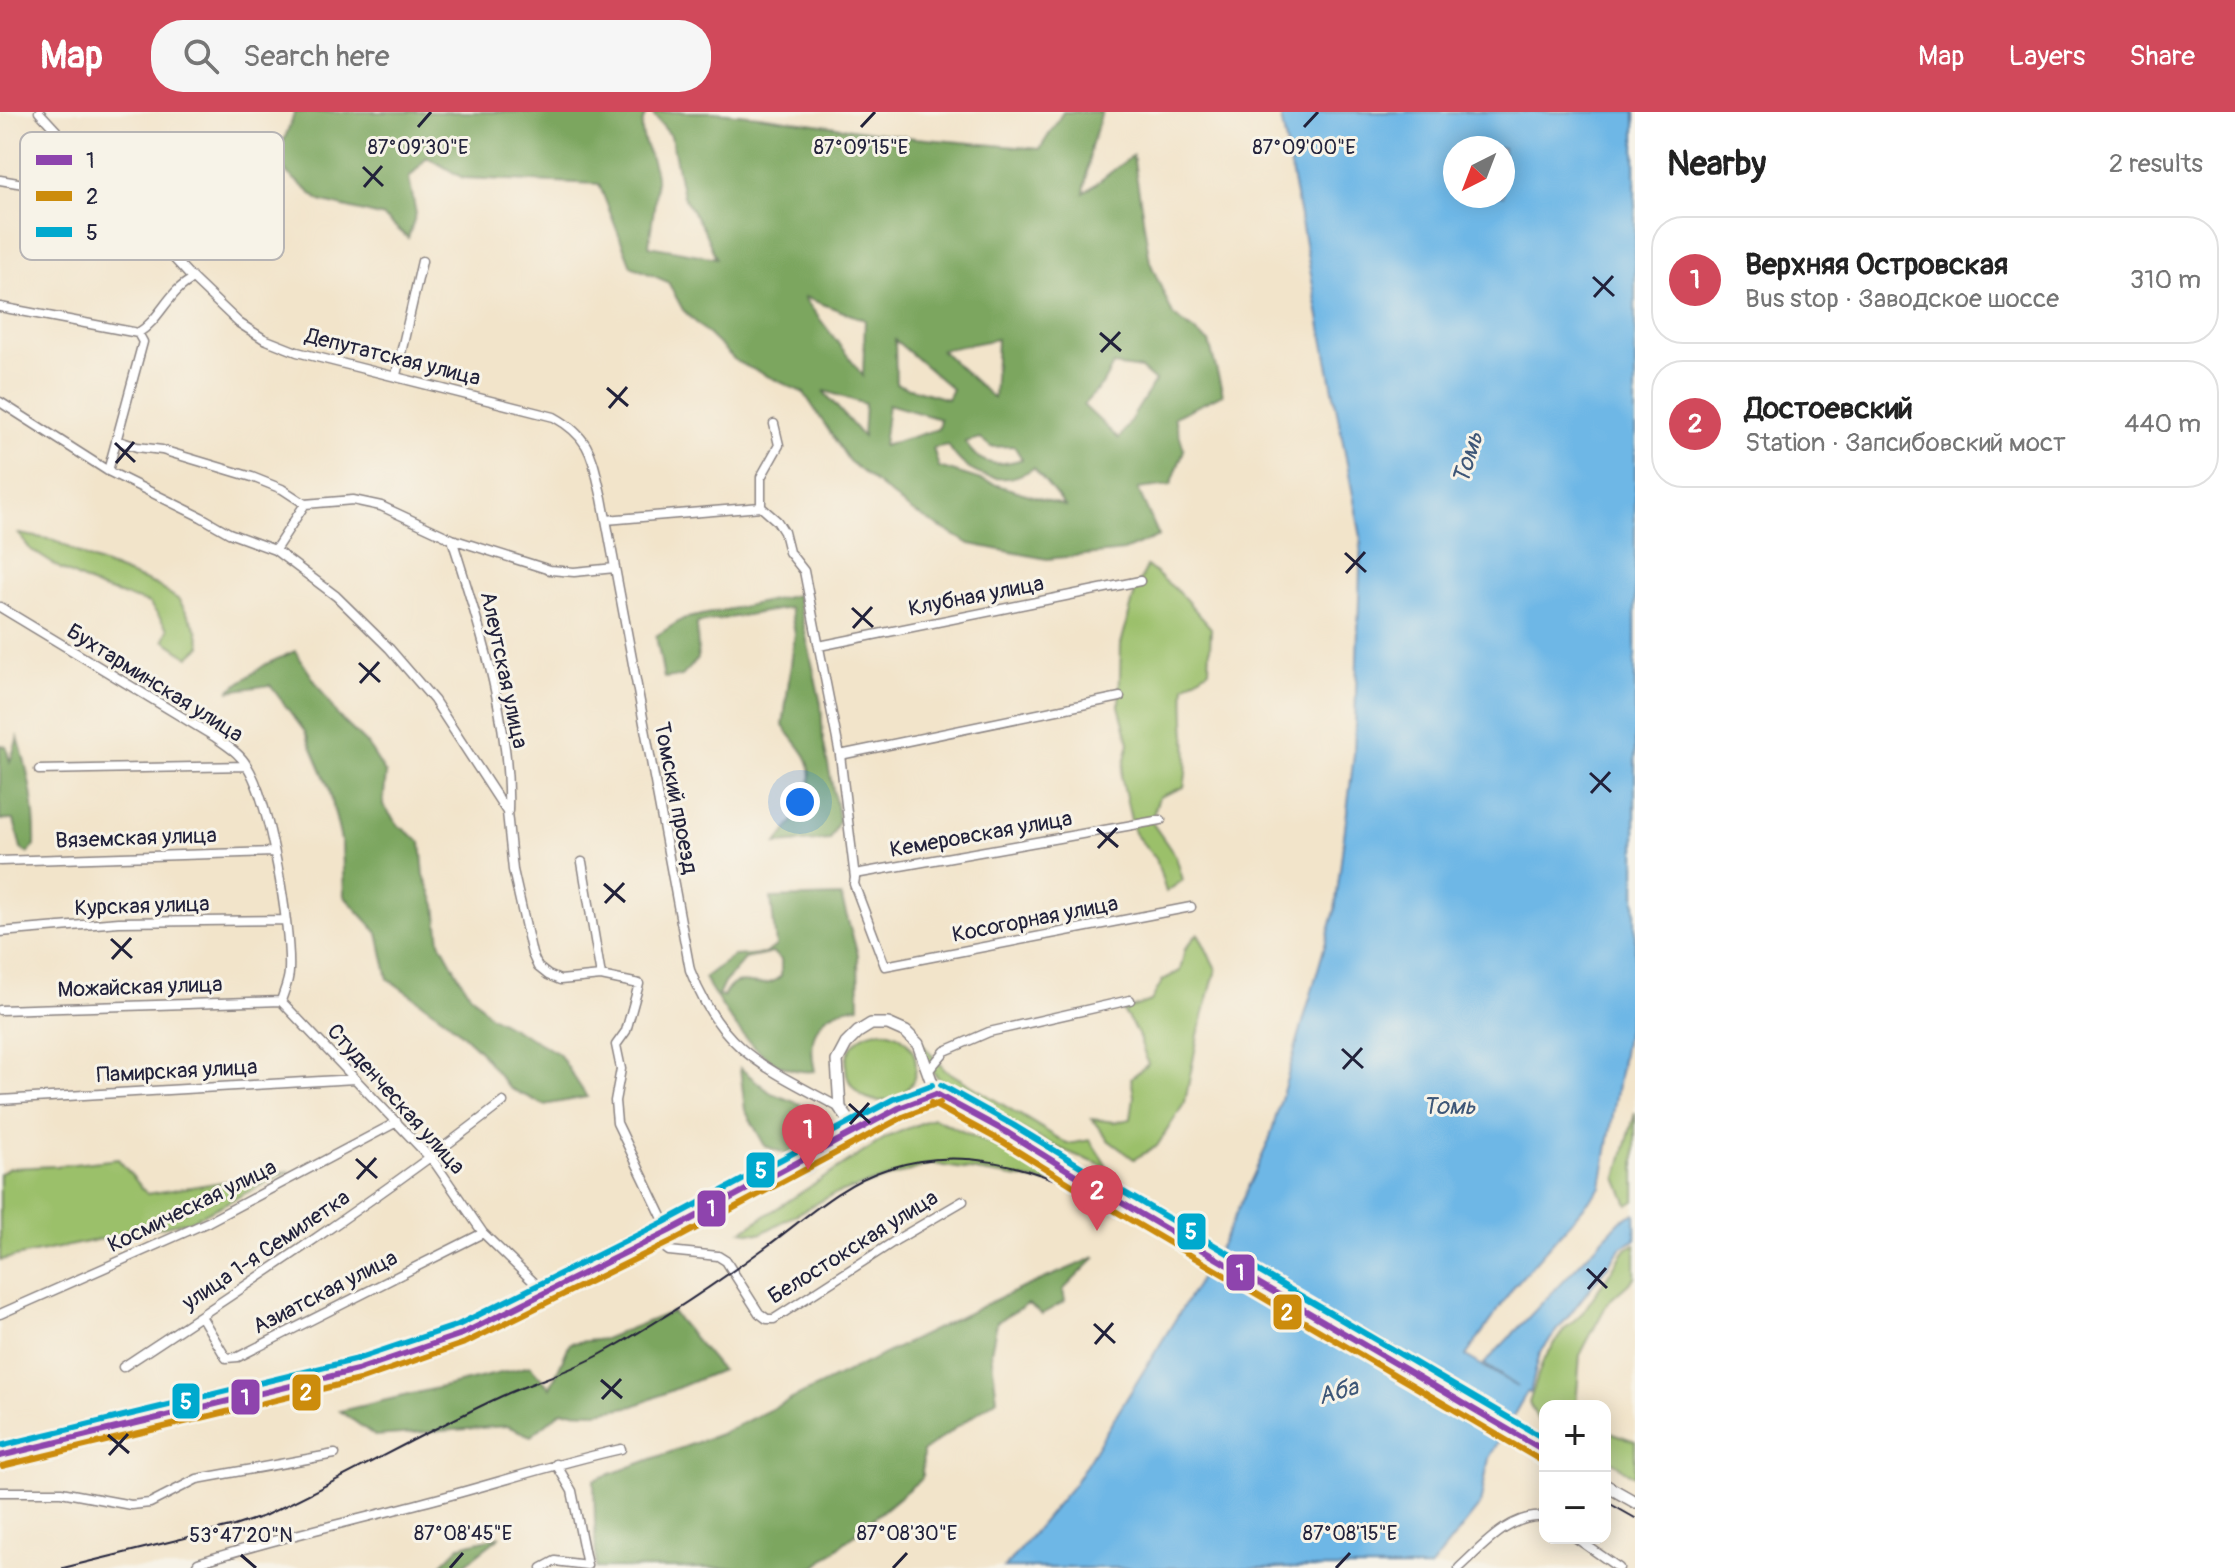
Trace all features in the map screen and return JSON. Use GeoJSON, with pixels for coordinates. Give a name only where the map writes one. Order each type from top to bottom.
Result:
{"type":"FeatureCollection","features":[{"type":"Feature","properties":{"kind":"main road"},"geometry":{"type":"LineString","coordinates":[[857,1131],[840,1108],[837,1061],[846,1044],[858,1032],[871,1024],[888,1024],[906,1032],[918,1044],[936,1094],[1008,1133],[1539,1447]]}},
{"type":"Feature","properties":{"kind":"main road"},"geometry":{"type":"LineString","coordinates":[[0,1456],[357,1370],[462,1334],[669,1231],[899,1108],[936,1094]]}},
{"type":"Feature","properties":{"kind":"main road"},"geometry":{"type":"LineString","coordinates":[[1611,1488],[1635,1502]]}},
{"type":"Feature","properties":{"kind":"street","name":"Депутатская улица"},"geometry":{"type":"LineString","coordinates":[[39,112],[58,132]]}},
{"type":"Feature","properties":{"kind":"street"},"geometry":{"type":"LineString","coordinates":[[0,180],[20,183]]}},
{"type":"Feature","properties":{"kind":"street","name":"Депутатская улица"},"geometry":{"type":"LineString","coordinates":[[176,260],[239,323],[264,339],[297,352],[554,417],[573,428],[587,443],[591,453]]}},
{"type":"Feature","properties":{"kind":"street"},"geometry":{"type":"LineString","coordinates":[[396,375],[422,261]]}},
{"type":"Feature","properties":{"kind":"street"},"geometry":{"type":"LineString","coordinates":[[0,307],[138,333],[148,327],[180,285],[193,279]]}},
{"type":"Feature","properties":{"kind":"street"},"geometry":{"type":"LineString","coordinates":[[108,471],[143,342],[138,333]]}},
{"type":"Feature","properties":{"kind":"street"},"geometry":{"type":"LineString","coordinates":[[0,402],[108,471],[229,533],[275,550],[336,596],[389,648],[434,700],[507,812]]}},
{"type":"Feature","properties":{"kind":"street"},"geometry":{"type":"LineString","coordinates":[[761,507],[761,477],[779,445],[774,424]]}},
{"type":"Feature","properties":{"kind":"street"},"geometry":{"type":"LineString","coordinates":[[116,440],[162,450],[252,477],[282,489],[305,504],[353,500],[381,506],[452,539],[550,570],[574,572],[615,568]]}},
{"type":"Feature","properties":{"kind":"street","name":"Томский проезд"},"geometry":{"type":"LineString","coordinates":[[591,453],[690,970],[702,999],[726,1036],[757,1063],[840,1108]]}},
{"type":"Feature","properties":{"kind":"street"},"geometry":{"type":"LineString","coordinates":[[275,550],[305,504]]}},
{"type":"Feature","properties":{"kind":"street"},"geometry":{"type":"LineString","coordinates":[[606,520],[761,507],[777,521],[784,532],[789,552],[804,571],[840,755],[855,876]]}},
{"type":"Feature","properties":{"kind":"street","name":"Алеутская улица"},"geometry":{"type":"LineString","coordinates":[[452,539],[490,668],[509,780],[507,812],[513,870],[532,954],[538,967],[560,980],[601,976],[639,984],[626,1031],[616,1045],[621,1069],[615,1101],[617,1123],[669,1231]]}},
{"type":"Feature","properties":{"kind":"street","name":"Клубная улица"},"geometry":{"type":"LineString","coordinates":[[819,646],[1140,581]]}},
{"type":"Feature","properties":{"kind":"street","name":"Бухтарминская улица"},"geometry":{"type":"LineString","coordinates":[[0,607],[215,737],[236,752],[247,766],[262,800],[285,920],[289,973],[281,1001]]}},
{"type":"Feature","properties":{"kind":"street"},"geometry":{"type":"LineString","coordinates":[[840,755],[1120,697]]}},
{"type":"Feature","properties":{"kind":"street"},"geometry":{"type":"LineString","coordinates":[[39,770],[247,766]]}},
{"type":"Feature","properties":{"kind":"street","name":"Кемеровская улица"},"geometry":{"type":"LineString","coordinates":[[855,876],[1161,820]]}},
{"type":"Feature","properties":{"kind":"street","name":"Вяземская улица"},"geometry":{"type":"LineString","coordinates":[[0,861],[273,852]]}},
{"type":"Feature","properties":{"kind":"street"},"geometry":{"type":"LineString","coordinates":[[582,862],[601,976]]}},
{"type":"Feature","properties":{"kind":"street","name":"Косогорная улица"},"geometry":{"type":"LineString","coordinates":[[855,876],[854,884],[885,966],[1191,907]]}},
{"type":"Feature","properties":{"kind":"street","name":"Курская улица"},"geometry":{"type":"LineString","coordinates":[[0,932],[119,922],[285,920]]}},
{"type":"Feature","properties":{"kind":"street"},"geometry":{"type":"LineString","coordinates":[[929,1070],[945,1051],[989,1032],[1130,1000]]}},
{"type":"Feature","properties":{"kind":"street","name":"Можайская улица"},"geometry":{"type":"LineString","coordinates":[[0,1010],[281,1001]]}},
{"type":"Feature","properties":{"kind":"street","name":"Студенческая улица"},"geometry":{"type":"LineString","coordinates":[[281,1001],[431,1159],[483,1233],[546,1294]]}},
{"type":"Feature","properties":{"kind":"street","name":"Памирская улица"},"geometry":{"type":"LineString","coordinates":[[0,1100],[355,1079]]}},
{"type":"Feature","properties":{"kind":"street","name":"улица 1-я Семилетка"},"geometry":{"type":"LineString","coordinates":[[123,1367],[431,1159],[503,1102]]}},
{"type":"Feature","properties":{"kind":"street","name":"Космическая улица"},"geometry":{"type":"LineString","coordinates":[[0,1314],[208,1222],[397,1122]]}},
{"type":"Feature","properties":{"kind":"street","name":"Белостокская улица"},"geometry":{"type":"LineString","coordinates":[[653,1239],[669,1251],[718,1256],[726,1261],[759,1313],[767,1319],[774,1319],[963,1201]]}},
{"type":"Feature","properties":{"kind":"street","name":"Азиатская улица"},"geometry":{"type":"LineString","coordinates":[[201,1316],[226,1358],[238,1357],[483,1233]]}},
{"type":"Feature","properties":{"kind":"street"},"geometry":{"type":"LineString","coordinates":[[195,1568],[198,1563],[258,1543],[621,1449]]}},
{"type":"Feature","properties":{"kind":"street"},"geometry":{"type":"LineString","coordinates":[[0,1492],[61,1492],[131,1505],[150,1503],[197,1479],[335,1454]]}},
{"type":"Feature","properties":{"kind":"street"},"geometry":{"type":"LineString","coordinates":[[542,1568],[555,1561],[586,1566],[572,1491],[556,1464]]}},
{"type":"Feature","properties":{"kind":"street"},"geometry":{"type":"LineString","coordinates":[[1459,1568],[1515,1521],[1539,1516]]}},
{"type":"Feature","properties":{"kind":"street"},"geometry":{"type":"LineString","coordinates":[[1585,1544],[1619,1568]]}},
{"type":"Feature","properties":{"kind":"green space"},"geometry":{"type":"Polygon","coordinates":[[[295,112],[648,112],[642,128],[656,177],[649,246],[716,258],[703,228],[683,196],[671,136],[651,112],[759,116],[915,138],[1040,149],[1063,112],[1102,112],[1091,147],[1084,193],[1133,155],[1150,262],[1173,315],[1209,342],[1223,394],[1174,417],[1184,450],[1171,485],[1138,489],[1159,536],[1124,551],[1047,559],[970,544],[910,510],[849,461],[804,393],[737,362],[683,310],[668,282],[631,266],[599,184],[463,178],[427,157],[409,178],[416,214],[408,238],[384,217],[320,201],[284,170],[284,140],[295,112]],[[804,298],[863,376],[865,320],[804,298]],[[997,339],[941,350],[993,398],[994,398],[997,339]],[[895,340],[896,384],[947,399],[952,389],[895,340]],[[1113,365],[1102,385],[1083,405],[1119,439],[1155,381],[1141,369],[1113,365]],[[824,392],[863,437],[865,404],[824,392]],[[888,404],[883,446],[938,429],[940,419],[888,404]],[[980,438],[965,442],[976,456],[989,462],[1005,463],[1022,459],[1014,446],[991,447],[980,438]],[[948,445],[933,448],[939,467],[1065,506],[1034,468],[1009,478],[986,476],[965,465],[948,445]]]}},
{"type":"Feature","properties":{"kind":"green space"},"geometry":{"type":"Polygon","coordinates":[[[19,534],[54,540],[88,558],[156,585],[179,600],[197,630],[201,646],[189,657],[164,640],[168,629],[149,603],[99,588],[61,569],[30,549],[19,534]]]}},
{"type":"Feature","properties":{"kind":"green space"},"geometry":{"type":"Polygon","coordinates":[[[1147,566],[1181,594],[1211,628],[1209,670],[1185,686],[1187,761],[1184,787],[1159,797],[1151,821],[1176,857],[1183,880],[1166,892],[1156,859],[1134,833],[1121,776],[1129,743],[1119,706],[1121,644],[1135,592],[1147,566]]]}},
{"type":"Feature","properties":{"kind":"green space"},"geometry":{"type":"Polygon","coordinates":[[[797,595],[821,704],[823,739],[839,820],[830,840],[776,844],[804,804],[811,781],[806,757],[783,726],[795,634],[790,608],[697,623],[698,659],[682,676],[664,678],[656,636],[683,619],[797,595]]]}},
{"type":"Feature","properties":{"kind":"green space"},"geometry":{"type":"Polygon","coordinates":[[[295,651],[338,716],[367,744],[386,774],[383,805],[398,825],[421,842],[424,875],[436,905],[440,942],[466,989],[489,1015],[559,1054],[587,1097],[544,1105],[509,1088],[479,1050],[448,1021],[388,979],[378,933],[344,896],[342,845],[329,788],[305,732],[270,685],[228,691],[266,664],[295,651]]]}},
{"type":"Feature","properties":{"kind":"green space"},"geometry":{"type":"Polygon","coordinates":[[[18,737],[33,805],[35,846],[28,853],[21,849],[14,820],[0,820],[0,745],[6,746],[10,762],[18,737]]]}},
{"type":"Feature","properties":{"kind":"green space"},"geometry":{"type":"Polygon","coordinates":[[[841,896],[858,955],[859,1006],[834,1012],[819,1026],[812,1045],[815,1071],[796,1070],[778,1064],[763,1054],[736,1026],[704,978],[733,956],[764,954],[776,946],[771,898],[841,896]],[[773,953],[745,959],[724,983],[718,996],[723,997],[738,982],[762,984],[774,981],[781,976],[781,960],[773,953]]]}},
{"type":"Feature","properties":{"kind":"green space"},"geometry":{"type":"Polygon","coordinates":[[[1198,933],[1216,969],[1198,1035],[1185,1102],[1157,1146],[1134,1159],[1108,1140],[1092,1119],[1115,1122],[1131,1119],[1134,1096],[1131,1078],[1148,1064],[1138,1034],[1123,1011],[1151,1001],[1163,980],[1180,971],[1185,949],[1198,933]]]}},
{"type":"Feature","properties":{"kind":"green space"},"geometry":{"type":"Polygon","coordinates":[[[888,1031],[910,1046],[916,1066],[914,1080],[906,1091],[895,1099],[874,1101],[856,1091],[848,1080],[846,1059],[856,1041],[867,1033],[888,1031]]]}},
{"type":"Feature","properties":{"kind":"green space"},"geometry":{"type":"Polygon","coordinates":[[[917,1038],[944,1069],[1068,1144],[1090,1140],[1108,1168],[1063,1150],[953,1095],[927,1065],[917,1038]]]}},
{"type":"Feature","properties":{"kind":"green space"},"geometry":{"type":"Polygon","coordinates":[[[740,1068],[771,1093],[800,1104],[820,1125],[811,1143],[789,1155],[765,1146],[745,1110],[740,1068]]]}},
{"type":"Feature","properties":{"kind":"green space"},"geometry":{"type":"Polygon","coordinates":[[[1635,1113],[1635,1201],[1628,1205],[1617,1178],[1635,1113]]]}},
{"type":"Feature","properties":{"kind":"green space"},"geometry":{"type":"Polygon","coordinates":[[[933,1118],[1019,1157],[1057,1184],[932,1164],[832,1195],[760,1234],[742,1231],[887,1137],[933,1118]]]}},
{"type":"Feature","properties":{"kind":"green space"},"geometry":{"type":"Polygon","coordinates":[[[118,1159],[147,1194],[290,1171],[190,1221],[0,1260],[0,1174],[9,1168],[118,1159]]]}},
{"type":"Feature","properties":{"kind":"green space"},"geometry":{"type":"Polygon","coordinates":[[[1635,1244],[1635,1278],[1608,1302],[1580,1355],[1576,1400],[1539,1400],[1539,1422],[1529,1403],[1543,1361],[1565,1329],[1583,1312],[1626,1249],[1635,1244]]]}},
{"type":"Feature","properties":{"kind":"green space"},"geometry":{"type":"Polygon","coordinates":[[[1096,1257],[1063,1290],[1065,1301],[1042,1314],[1028,1304],[997,1322],[991,1352],[997,1399],[923,1451],[922,1478],[814,1568],[596,1568],[594,1480],[720,1434],[999,1298],[1096,1257]]]}},
{"type":"Feature","properties":{"kind":"green space"},"geometry":{"type":"Polygon","coordinates":[[[672,1312],[721,1370],[634,1406],[597,1412],[562,1411],[531,1436],[507,1426],[375,1436],[340,1411],[530,1366],[550,1388],[570,1343],[604,1339],[672,1312]]]}},
{"type":"Feature","properties":{"kind":"green space"},"geometry":{"type":"Polygon","coordinates":[[[1611,1432],[1635,1441],[1635,1477],[1611,1461],[1611,1432]]]}},
{"type":"Feature","properties":{"kind":"green space"},"geometry":{"type":"Polygon","coordinates":[[[501,1536],[460,1568],[438,1568],[460,1546],[501,1536]]]}},
{"type":"Feature","properties":{"kind":"water","name":"Томь"},"geometry":{"type":"Polygon","coordinates":[[[1280,112],[1635,112],[1635,981],[1601,1187],[1515,1285],[1466,1356],[1518,1387],[1484,1364],[1621,1220],[1635,1213],[1635,1240],[1622,1247],[1540,1353],[1530,1393],[1527,1392],[1489,1458],[1480,1505],[1430,1568],[1004,1568],[1074,1484],[1223,1242],[1269,1141],[1335,910],[1354,754],[1361,537],[1280,112]]]}},
{"type":"Feature","properties":{"kind":"railway"},"geometry":{"type":"LineString","coordinates":[[63,1568],[264,1516],[472,1410],[603,1353],[706,1289],[854,1183],[887,1169],[940,1159],[992,1162],[1017,1168],[1043,1175],[1092,1196],[1539,1463]]}},
{"type":"Feature","properties":{"kind":"railway"},"geometry":{"type":"LineString","coordinates":[[1611,1504],[1635,1518]]}},
{"type":"Feature","properties":{"kind":"transit line","name":"5"},"geometry":{"type":"LineString","coordinates":[[0,1446],[354,1360],[458,1325],[664,1222],[894,1099],[932,1085]]}},
{"type":"Feature","properties":{"kind":"transit line","name":"5"},"geometry":{"type":"LineString","coordinates":[[941,1085],[1539,1435]]}},
{"type":"Feature","properties":{"kind":"transit line","name":"1"},"geometry":{"type":"LineString","coordinates":[[936,1094],[1008,1133],[1539,1447]]}},
{"type":"Feature","properties":{"kind":"transit line","name":"1"},"geometry":{"type":"LineString","coordinates":[[0,1456],[357,1370],[462,1334],[669,1231],[899,1108],[936,1094]]}},
{"type":"Feature","properties":{"kind":"transit line","name":"2"},"geometry":{"type":"LineString","coordinates":[[931,1103],[1003,1142],[1539,1459]]}},
{"type":"Feature","properties":{"kind":"transit line","name":"2"},"geometry":{"type":"LineString","coordinates":[[2,1466],[359,1380],[465,1343],[674,1240],[903,1117],[940,1103]]}},
{"type":"Feature","properties":{"kind":"place","name":"Верхняя Островская"},"geometry":{"type":"Point","coordinates":[808,1170]}},
{"type":"Feature","properties":{"kind":"place","name":"Достоевский"},"geometry":{"type":"Point","coordinates":[1097,1231]}},
{"type":"Feature","properties":{"kind":"water label","name":"Аба"},"geometry":{"type":"Point","coordinates":[1338,1392]}}]}
